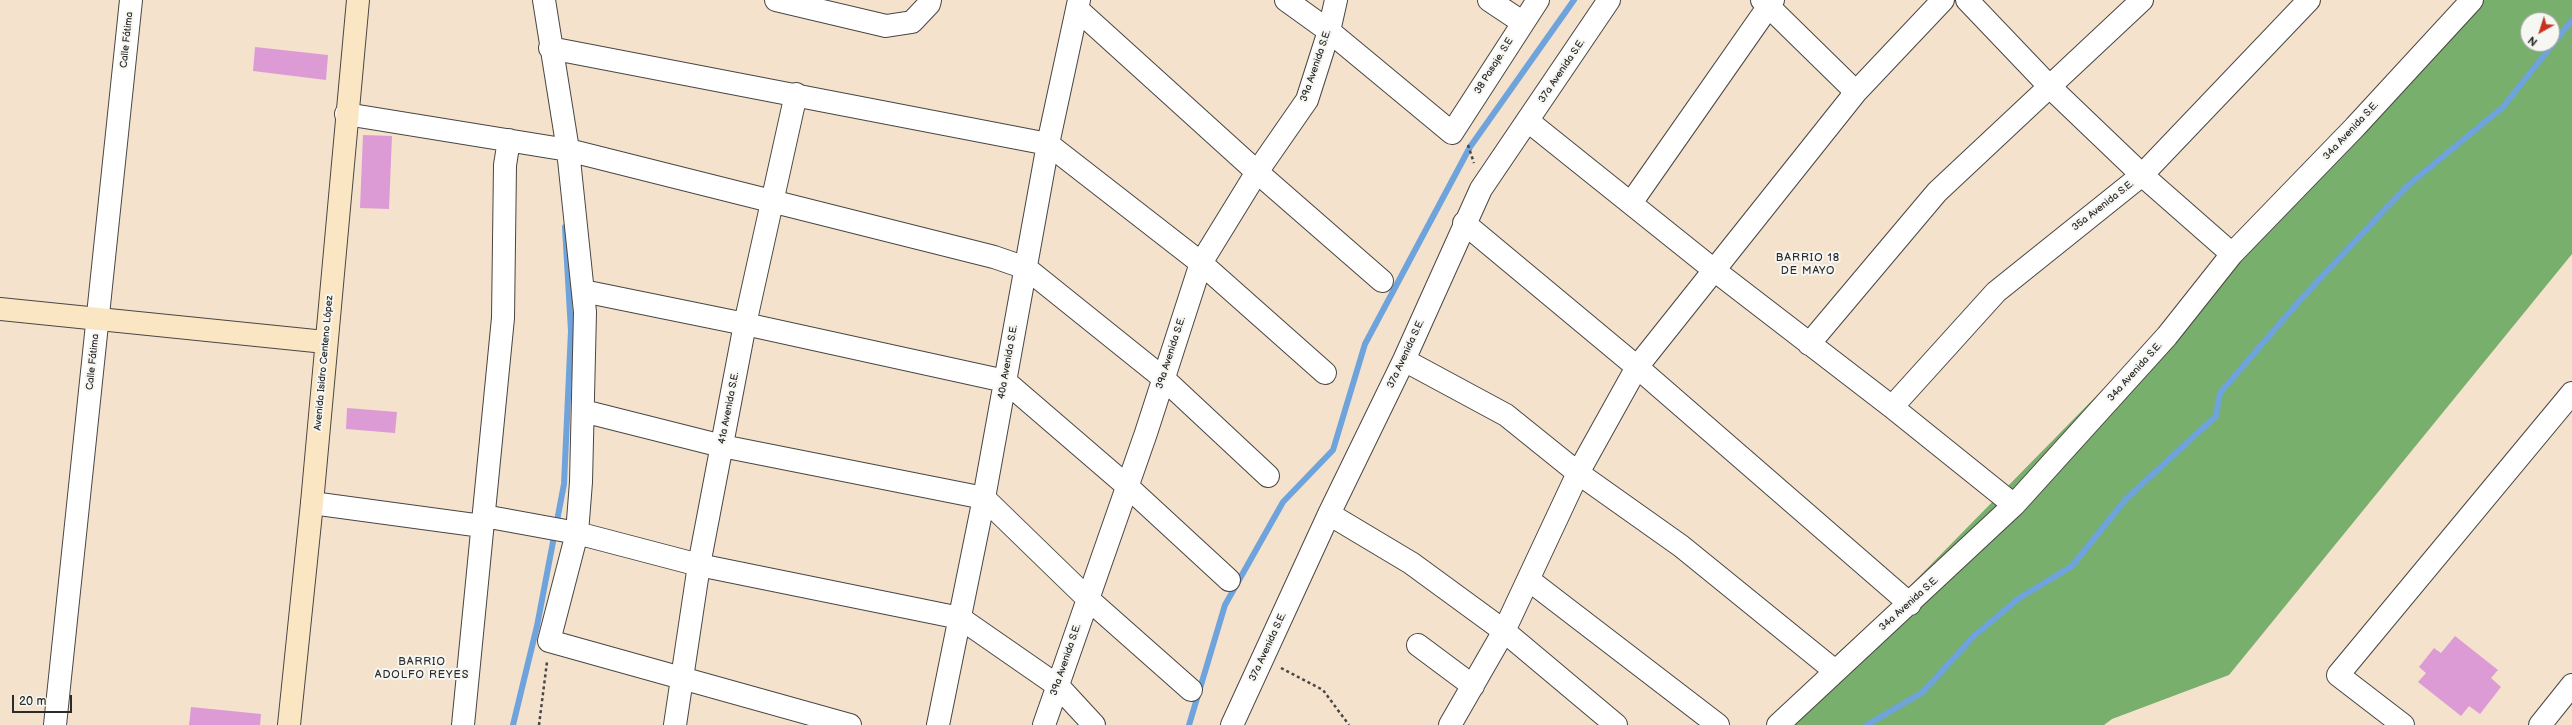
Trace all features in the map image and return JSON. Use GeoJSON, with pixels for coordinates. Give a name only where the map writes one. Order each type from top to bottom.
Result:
{"type":"FeatureCollection","features":[{"type":"Feature","properties":{"kind":"street","name":"Calle Fátima"},"geometry":{"type":"LineString","coordinates":[[56,725],[131,0]]}},
{"type":"Feature","properties":{"kind":"street","name":"Avenida Isidro Centeno López"},"geometry":{"type":"LineString","coordinates":[[289,725],[312,503],[346,114],[358,0]]}},
{"type":"Feature","properties":{"kind":"street"},"geometry":{"type":"LineString","coordinates":[[544,0],[550,48],[568,150],[585,312],[583,411],[577,533],[549,641],[681,680],[850,725]]}},
{"type":"Feature","properties":{"kind":"street"},"geometry":{"type":"LineString","coordinates":[[776,0],[886,26],[912,22],[929,2]]}},
{"type":"Feature","properties":{"kind":"street"},"geometry":{"type":"LineString","coordinates":[[1286,0],[1329,31],[1452,133]]}},
{"type":"Feature","properties":{"kind":"street","name":"39a Avenida S.E."},"geometry":{"type":"LineString","coordinates":[[1044,725],[1127,486],[1201,264],[1257,172],[1306,100],[1329,31],[1336,0]]}},
{"type":"Feature","properties":{"kind":"street"},"geometry":{"type":"LineString","coordinates":[[1489,0],[1522,22]]}},
{"type":"Feature","properties":{"kind":"street","name":"38 Pasaje. S.E"},"geometry":{"type":"LineString","coordinates":[[1452,133],[1522,22],[1538,0]]}},
{"type":"Feature","properties":{"kind":"street","name":"37a Avenida S.E."},"geometry":{"type":"LineString","coordinates":[[1232,725],[1329,514],[1404,360],[1481,189],[1609,0]]}},
{"type":"Feature","properties":{"kind":"street"},"geometry":{"type":"LineString","coordinates":[[1450,725],[1504,631],[1578,473],[1637,367],[1856,92],[1943,0]]}},
{"type":"Feature","properties":{"kind":"street"},"geometry":{"type":"LineString","coordinates":[[1967,0],[2050,88],[2142,175],[2232,254]]}},
{"type":"Feature","properties":{"kind":"street"},"geometry":{"type":"LineString","coordinates":[[1809,344],[1937,192],[2050,88],[2142,0]]}},
{"type":"Feature","properties":{"kind":"street","name":"35a Avenida S.E."},"geometry":{"type":"LineString","coordinates":[[1892,407],[1996,292],[2142,175],[2309,0]]}},
{"type":"Feature","properties":{"kind":"street","name":"34a Avenida S.E."},"geometry":{"type":"LineString","coordinates":[[1778,725],[1835,671],[1910,604],[2014,505],[2167,336],[2232,254],[2355,128],[2472,0]]}},
{"type":"Feature","properties":{"kind":"street"},"geometry":{"type":"LineString","coordinates":[[1631,203],[1768,2],[1856,92]]}},
{"type":"Feature","properties":{"kind":"street"},"geometry":{"type":"LineString","coordinates":[[1078,4],[1257,172],[1382,281]]}},
{"type":"Feature","properties":{"kind":"street","name":"40a Avenida S.E."},"geometry":{"type":"LineString","coordinates":[[938,725],[984,498],[1048,144],[1078,4]]}},
{"type":"Feature","properties":{"kind":"street"},"geometry":{"type":"LineString","coordinates":[[550,48],[796,94],[1048,144],[1201,264],[1325,373]]}},
{"type":"Feature","properties":{"kind":"street","name":"41a Avenida S.E."},"geometry":{"type":"LineString","coordinates":[[675,725],[699,565],[745,324],[796,94]]}},
{"type":"Feature","properties":{"kind":"street"},"geometry":{"type":"LineString","coordinates":[[346,114],[568,150],[772,200],[994,257],[1026,268],[1163,378],[1268,476]]}},
{"type":"Feature","properties":{"kind":"street"},"geometry":{"type":"LineString","coordinates":[[1528,121],[1714,270],[1892,407],[2014,505]]}},
{"type":"Feature","properties":{"kind":"street"},"geometry":{"type":"LineString","coordinates":[[463,725],[503,318],[505,165],[509,140]]}},
{"type":"Feature","properties":{"kind":"street"},"geometry":{"type":"LineString","coordinates":[[1464,224],[1637,367],[1910,604]]}},
{"type":"Feature","properties":{"kind":"street"},"geometry":{"type":"LineString","coordinates":[[583,291],[745,324],[1005,381],[1127,486],[1229,580]]}},
{"type":"Feature","properties":{"kind":"street"},"geometry":{"type":"LineString","coordinates":[[0,309],[326,342]]}},
{"type":"Feature","properties":{"kind":"street"},"geometry":{"type":"LineString","coordinates":[[1404,360],[1506,415],[1578,473],[1681,546],[1835,671]]}},
{"type":"Feature","properties":{"kind":"street"},"geometry":{"type":"LineString","coordinates":[[2403,725],[2338,675],[2572,393]]}},
{"type":"Feature","properties":{"kind":"street"},"geometry":{"type":"LineString","coordinates":[[583,411],[722,446],[984,498],[1087,598],[1191,690]]}},
{"type":"Feature","properties":{"kind":"street"},"geometry":{"type":"LineString","coordinates":[[312,503],[483,521],[577,533],[699,565],[960,618],[1058,686],[1094,725]]}},
{"type":"Feature","properties":{"kind":"street"},"geometry":{"type":"LineString","coordinates":[[1329,514],[1411,562],[1504,631],[1616,725]]}},
{"type":"Feature","properties":{"kind":"street"},"geometry":{"type":"LineString","coordinates":[[1529,580],[1718,725]]}},
{"type":"Feature","properties":{"kind":"street"},"geometry":{"type":"LineString","coordinates":[[1418,645],[1473,686]]}},
{"type":"Feature","properties":{"kind":"street"},"geometry":{"type":"LineString","coordinates":[[2540,725],[2572,686]]}},
{"type":"Feature","properties":{"kind":"path"},"geometry":{"type":"LineString","coordinates":[[1452,133],[1470,147],[1481,189]]}},
{"type":"Feature","properties":{"kind":"path"},"geometry":{"type":"LineString","coordinates":[[539,725],[549,641]]}},
{"type":"Feature","properties":{"kind":"path"},"geometry":{"type":"LineString","coordinates":[[1263,658],[1323,690],[1349,725]]}},
{"type":"Feature","properties":{"kind":"green space"},"geometry":{"type":"Polygon","coordinates":[[[2471,0],[2572,0],[2572,254],[2229,675],[2112,719],[2104,725],[1774,725],[1827,663],[1901,595],[2163,328],[2471,0]]]}},
{"type":"Feature","properties":{"kind":"building"},"geometry":{"type":"Polygon","coordinates":[[[255,47],[328,55],[326,80],[253,71],[255,47]]]}},
{"type":"Feature","properties":{"kind":"building"},"geometry":{"type":"Polygon","coordinates":[[[363,135],[392,136],[389,209],[360,208],[363,135]]]}},
{"type":"Feature","properties":{"kind":"building"},"geometry":{"type":"Polygon","coordinates":[[[347,408],[397,412],[395,433],[346,429],[347,408]]]}},
{"type":"Feature","properties":{"kind":"building"},"geometry":{"type":"Polygon","coordinates":[[[2455,636],[2498,670],[2491,678],[2501,687],[2480,714],[2469,706],[2461,716],[2418,682],[2426,673],[2419,667],[2434,648],[2441,653],[2455,636]]]}},
{"type":"Feature","properties":{"kind":"building"},"geometry":{"type":"Polygon","coordinates":[[[191,707],[261,714],[260,725],[189,725],[191,707]]]}},
{"type":"Feature","properties":{"kind":"waterway"},"geometry":{"type":"LineString","coordinates":[[1189,725],[1225,605],[1283,502],[1333,450],[1365,344],[1470,147],[1574,0]]}},
{"type":"Feature","properties":{"kind":"waterway"},"geometry":{"type":"LineString","coordinates":[[1867,725],[1923,692],[1974,636],[2018,599],[2072,566],[2126,499],[2216,416],[2220,393],[2301,299],[2406,187],[2503,107],[2572,20]]}},
{"type":"Feature","properties":{"kind":"waterway"},"geometry":{"type":"LineString","coordinates":[[513,725],[537,626],[564,484],[571,331],[565,227]]}},
{"type":"Feature","properties":{"kind":"district","name":"BARRIO 18 DE MAYO"},"geometry":{"type":"Point","coordinates":[1808,264]}},
{"type":"Feature","properties":{"kind":"district","name":"BARRIO ADOLFO REYES"},"geometry":{"type":"Point","coordinates":[422,668]}}]}
